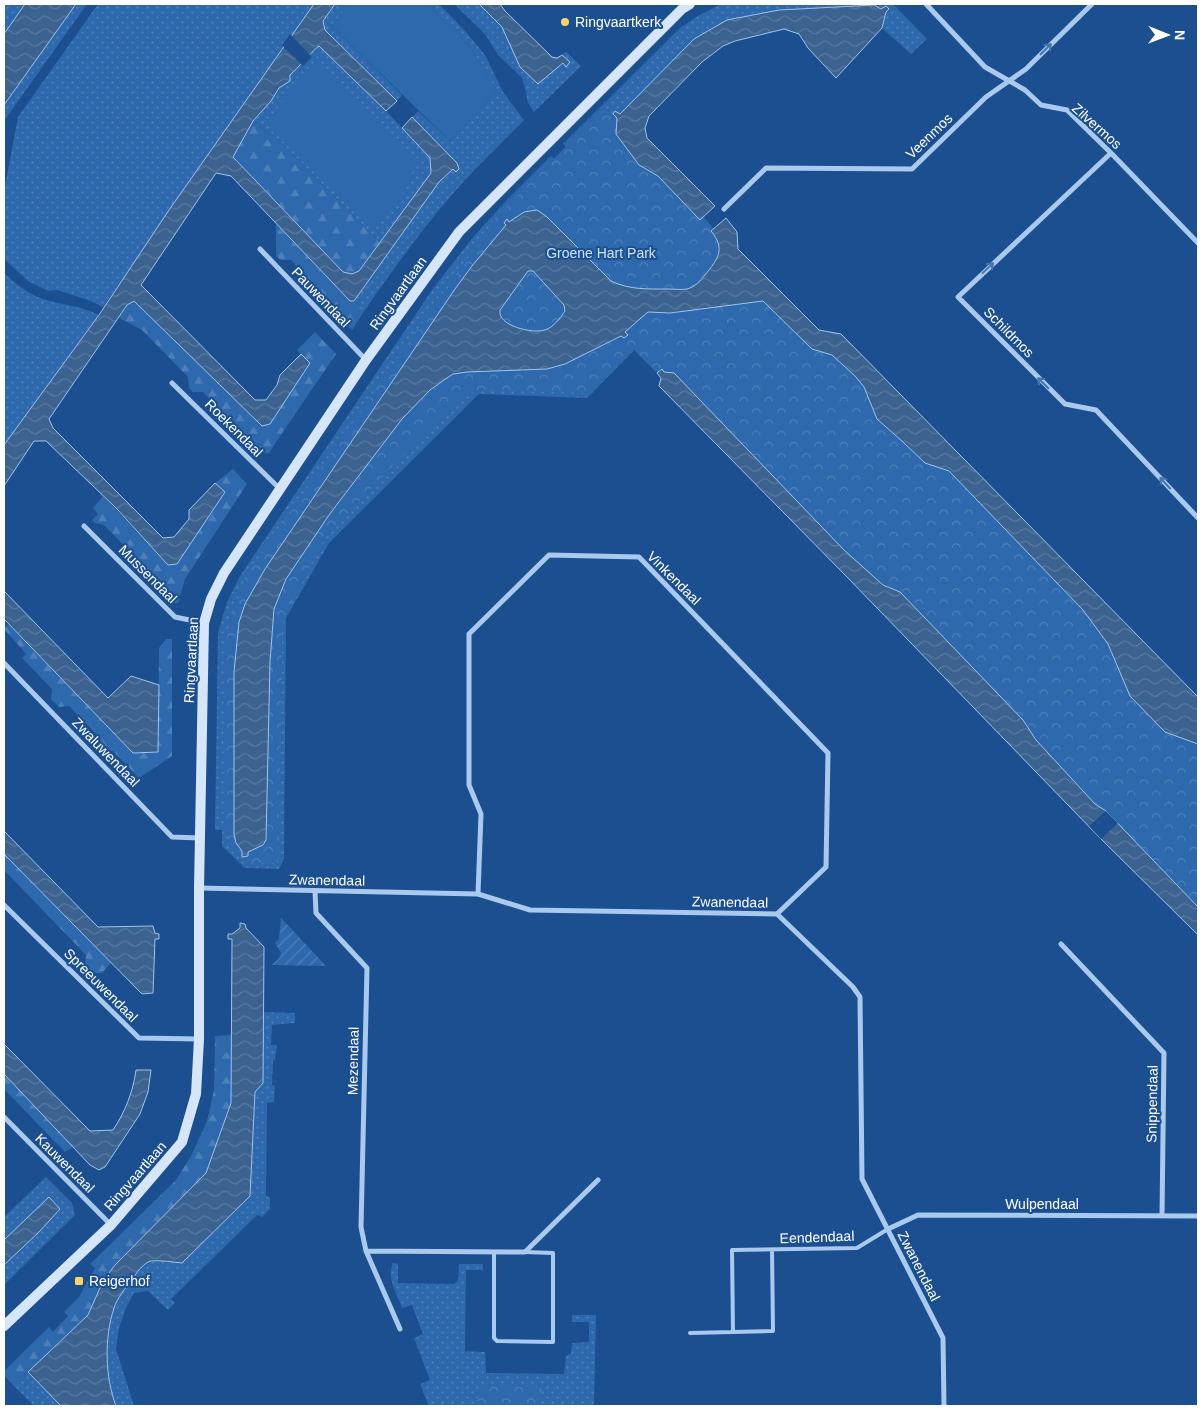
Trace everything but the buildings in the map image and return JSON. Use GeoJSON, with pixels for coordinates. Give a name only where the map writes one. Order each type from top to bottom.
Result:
{"type":"FeatureCollection","features":[{"type":"Feature","properties":{"kind":"street","name":"Ringvaartlaan"},"geometry":{"type":"LineString","coordinates":[[4,1326],[111,1225],[182,1142],[196,1094],[199,1040],[199,888],[204,622],[211,599],[224,573],[366,360],[458,232],[682,9],[690,4]]}},
{"type":"Feature","properties":{"kind":"street","name":"Zilvermos"},"geometry":{"type":"LineString","coordinates":[[926,4],[985,67],[1025,90],[1041,105],[1067,110],[1198,243]]}},
{"type":"Feature","properties":{"kind":"street","name":"Veenmos"},"geometry":{"type":"LineString","coordinates":[[724,208],[766,168],[912,169],[986,97],[1026,69],[1092,4]]}},
{"type":"Feature","properties":{"kind":"street","name":"Schildmos"},"geometry":{"type":"LineString","coordinates":[[1111,153],[958,297],[1065,404],[1096,410],[1198,518]]}},
{"type":"Feature","properties":{"kind":"street","name":"Pauwendaal"},"geometry":{"type":"LineString","coordinates":[[260,249],[366,360]]}},
{"type":"Feature","properties":{"kind":"street","name":"Roekendaal"},"geometry":{"type":"LineString","coordinates":[[172,383],[280,489]]}},
{"type":"Feature","properties":{"kind":"street","name":"Mussendaal"},"geometry":{"type":"LineString","coordinates":[[84,526],[175,617],[204,622]]}},
{"type":"Feature","properties":{"kind":"street","name":"Vinkendaal"},"geometry":{"type":"LineString","coordinates":[[478,894],[480,814],[469,785],[469,634],[549,554],[639,557],[828,753],[826,866],[776,914]]}},
{"type":"Feature","properties":{"kind":"street","name":"Zwaluwendaal"},"geometry":{"type":"LineString","coordinates":[[4,663],[172,837],[200,838]]}},
{"type":"Feature","properties":{"kind":"street","name":"Zwanendaal"},"geometry":{"type":"LineString","coordinates":[[199,888],[478,894],[530,910],[776,914],[853,987],[860,997],[862,1180],[943,1338],[944,1406]]}},
{"type":"Feature","properties":{"kind":"street","name":"Mezendaal"},"geometry":{"type":"LineString","coordinates":[[315,890],[316,913],[367,968],[361,1227],[366,1250],[400,1329]]}},
{"type":"Feature","properties":{"kind":"street","name":"Spreeuwendaal"},"geometry":{"type":"LineString","coordinates":[[4,905],[139,1038],[199,1040]]}},
{"type":"Feature","properties":{"kind":"street","name":"Snippendaal"},"geometry":{"type":"LineString","coordinates":[[1061,944],[1164,1052],[1162,1216]]}},
{"type":"Feature","properties":{"kind":"street","name":"Kauwendaal"},"geometry":{"type":"LineString","coordinates":[[4,1117],[111,1225]]}},
{"type":"Feature","properties":{"kind":"street"},"geometry":{"type":"LineString","coordinates":[[366,1250],[525,1252],[598,1180]]}},
{"type":"Feature","properties":{"kind":"street","name":"Wulpendaal"},"geometry":{"type":"LineString","coordinates":[[888,1229],[918,1215],[1198,1216]]}},
{"type":"Feature","properties":{"kind":"lane","name":"Eendendaal"},"geometry":{"type":"LineString","coordinates":[[733,1332],[732,1250],[858,1248],[888,1229]]}},
{"type":"Feature","properties":{"kind":"lane","name":"Eendendaal"},"geometry":{"type":"LineString","coordinates":[[690,1333],[773,1331],[772,1250]]}},
{"type":"Feature","properties":{"kind":"lane"},"geometry":{"type":"LineString","coordinates":[[494,1252],[494,1338],[497,1341],[553,1342],[553,1253],[525,1252]]}},
{"type":"Feature","properties":{"kind":"green space"},"geometry":{"type":"Polygon","coordinates":[[[4,4],[25,4],[4,34],[4,4]]]}},
{"type":"Feature","properties":{"kind":"green space"},"geometry":{"type":"Polygon","coordinates":[[[76,4],[87,4],[4,121],[4,105],[76,4]]]}},
{"type":"Feature","properties":{"kind":"green space"},"geometry":{"type":"Polygon","coordinates":[[[98,4],[314,4],[103,307],[57,290],[48,291],[28,281],[4,259],[4,192],[18,117],[98,4]]]}},
{"type":"Feature","properties":{"kind":"green space"},"geometry":{"type":"Polygon","coordinates":[[[335,4],[349,4],[332,26],[402,95],[397,101],[325,30],[323,21],[335,4]]]}},
{"type":"Feature","properties":{"kind":"green space"},"geometry":{"type":"Polygon","coordinates":[[[349,4],[427,4],[471,48],[497,91],[450,141],[332,26],[349,4]]]}},
{"type":"Feature","properties":{"kind":"green space"},"geometry":{"type":"Polygon","coordinates":[[[427,4],[439,4],[466,32],[485,55],[503,92],[524,120],[468,177],[439,211],[406,252],[365,310],[354,301],[439,182],[457,166],[457,163],[412,117],[418,111],[450,141],[497,91],[471,48],[427,4]]]}},
{"type":"Feature","properties":{"kind":"green space"},"geometry":{"type":"Polygon","coordinates":[[[454,4],[479,4],[502,27],[520,67],[538,84],[563,63],[570,62],[562,55],[566,52],[581,66],[534,112],[528,103],[522,78],[498,55],[485,34],[454,4]]]}},
{"type":"Feature","properties":{"kind":"green space"},"geometry":{"type":"Polygon","coordinates":[[[721,4],[893,4],[927,39],[911,54],[882,28],[886,12],[889,9],[881,9],[874,5],[779,10],[727,20],[694,39],[620,114],[615,111],[669,252],[563,144],[679,29],[696,17],[721,4]]]}},
{"type":"Feature","properties":{"kind":"green space"},"geometry":{"type":"Polygon","coordinates":[[[320,46],[386,111],[430,158],[431,173],[380,243],[279,140],[253,121],[271,101],[279,88],[290,81],[290,75],[320,46]]]}},
{"type":"Feature","properties":{"kind":"green space"},"geometry":{"type":"Polygon","coordinates":[[[318,60],[417,162],[405,191],[372,229],[265,123],[318,60]]]}},
{"type":"Feature","properties":{"kind":"green space","name":"Groene Hart Park"},"geometry":{"type":"Polygon","coordinates":[[[606,110],[816,341],[838,349],[1198,714],[1198,919],[1091,807],[632,348],[591,393],[477,390],[442,414],[326,536],[283,619],[278,863],[245,863],[227,836],[225,640],[245,577],[496,217],[596,116],[606,110]]]}},
{"type":"Feature","properties":{"kind":"green space"},"geometry":{"type":"Polygon","coordinates":[[[253,121],[279,140],[380,243],[359,271],[352,274],[343,272],[233,156],[253,121]]]}},
{"type":"Feature","properties":{"kind":"green space"},"geometry":{"type":"Polygon","coordinates":[[[551,156],[647,255],[546,216],[274,609],[417,403],[655,329],[587,398],[479,394],[329,543],[286,618],[284,859],[279,869],[245,868],[222,846],[222,830],[215,830],[218,633],[227,602],[240,576],[432,290],[474,236],[551,156]]]}},
{"type":"Feature","properties":{"kind":"green space"},"geometry":{"type":"Polygon","coordinates":[[[276,224],[350,301],[354,301],[365,310],[352,330],[334,314],[334,304],[319,291],[308,289],[305,286],[305,275],[291,260],[281,260],[276,256],[276,224]]]}},
{"type":"Feature","properties":{"kind":"green space"},"geometry":{"type":"Polygon","coordinates":[[[4,273],[37,297],[99,315],[4,445],[4,273]]]}},
{"type":"Feature","properties":{"kind":"green space"},"geometry":{"type":"Polygon","coordinates":[[[134,301],[262,426],[310,363],[297,350],[315,332],[336,354],[268,454],[261,451],[257,456],[246,446],[246,435],[231,421],[222,421],[217,416],[217,407],[203,392],[193,392],[189,388],[188,377],[142,330],[119,318],[127,305],[134,301]]]}},
{"type":"Feature","properties":{"kind":"green space"},"geometry":{"type":"Polygon","coordinates":[[[233,469],[247,484],[185,579],[178,603],[172,603],[174,596],[146,568],[136,567],[130,562],[131,553],[104,525],[94,523],[92,520],[98,514],[93,508],[103,496],[168,565],[225,492],[215,483],[233,469]]]}},
{"type":"Feature","properties":{"kind":"green space"},"geometry":{"type":"Polygon","coordinates":[[[8,624],[133,753],[158,752],[159,648],[166,639],[172,639],[172,756],[139,778],[113,751],[102,751],[96,744],[97,735],[69,706],[59,707],[51,699],[52,689],[22,658],[26,654],[4,629],[8,624]]]}},
{"type":"Feature","properties":{"kind":"green space"},"geometry":{"type":"Polygon","coordinates":[[[4,854],[111,963],[102,973],[92,973],[85,965],[86,955],[4,870],[4,854]]]}},
{"type":"Feature","properties":{"kind":"green space"},"geometry":{"type":"Polygon","coordinates":[[[281,918],[326,966],[272,965],[280,957],[281,953],[275,943],[279,939],[281,918]]]}},
{"type":"Feature","properties":{"kind":"green space"},"geometry":{"type":"Polygon","coordinates":[[[263,1012],[295,1013],[295,1023],[272,1025],[271,1045],[277,1045],[275,1060],[273,1061],[272,1085],[275,1086],[274,1102],[267,1103],[266,1196],[270,1197],[270,1209],[262,1217],[257,1215],[171,1299],[175,1303],[168,1310],[148,1291],[134,1293],[119,1328],[116,1349],[134,1406],[116,1406],[112,1395],[108,1370],[107,1345],[115,1304],[119,1297],[137,1272],[148,1263],[159,1261],[182,1262],[250,1196],[255,1092],[263,1083],[263,1012]]]}},
{"type":"Feature","properties":{"kind":"green space"},"geometry":{"type":"Polygon","coordinates":[[[232,1035],[231,1103],[206,1173],[115,1265],[103,1281],[88,1315],[28,1372],[12,1384],[4,1375],[4,1371],[49,1327],[53,1332],[68,1316],[64,1312],[79,1297],[95,1268],[90,1264],[176,1180],[191,1156],[207,1121],[214,1090],[215,1036],[232,1035]]]}},
{"type":"Feature","properties":{"kind":"green space"},"geometry":{"type":"Polygon","coordinates":[[[4,1074],[73,1147],[65,1152],[4,1089],[4,1074]]]}},
{"type":"Feature","properties":{"kind":"green space"},"geometry":{"type":"Polygon","coordinates":[[[46,1177],[72,1203],[75,1215],[4,1285],[4,1265],[60,1209],[49,1197],[4,1240],[4,1217],[46,1177]]]}},
{"type":"Feature","properties":{"kind":"green space"},"geometry":{"type":"Polygon","coordinates":[[[393,1263],[398,1264],[398,1283],[454,1284],[458,1281],[459,1264],[483,1264],[483,1270],[466,1270],[465,1351],[485,1352],[486,1373],[564,1374],[566,1356],[571,1353],[572,1343],[589,1342],[589,1322],[572,1322],[572,1315],[596,1315],[594,1406],[429,1406],[420,1384],[430,1380],[414,1338],[423,1334],[412,1305],[402,1308],[391,1280],[393,1263]]]}},
{"type":"Feature","properties":{"kind":"green space"},"geometry":{"type":"Polygon","coordinates":[[[28,1372],[61,1406],[34,1406],[12,1384],[28,1372]]]}},
{"type":"Feature","properties":{"kind":"green space"},"geometry":{"type":"Polygon","coordinates":[[[478,1386],[541,1387],[541,1406],[478,1406],[478,1386]]]}},
{"type":"Feature","properties":{"kind":"water"},"geometry":{"type":"Polygon","coordinates":[[[25,4],[76,4],[4,105],[4,34],[25,4]]]}},
{"type":"Feature","properties":{"kind":"water"},"geometry":{"type":"Polygon","coordinates":[[[314,4],[335,4],[323,21],[325,30],[397,101],[386,111],[319,46],[290,75],[290,81],[279,88],[271,101],[253,121],[233,157],[343,272],[352,274],[359,271],[431,173],[430,158],[402,128],[412,117],[457,163],[459,169],[456,172],[453,169],[439,182],[354,301],[350,301],[231,176],[216,173],[141,285],[255,400],[266,400],[277,385],[280,375],[301,354],[310,363],[270,424],[262,426],[134,301],[127,305],[49,419],[53,428],[163,538],[174,537],[189,519],[189,510],[215,483],[225,492],[177,564],[168,565],[116,508],[46,441],[34,441],[4,486],[4,445],[99,315],[169,210],[314,4]]]}},
{"type":"Feature","properties":{"kind":"water"},"geometry":{"type":"Polygon","coordinates":[[[479,4],[500,4],[552,57],[557,58],[562,55],[570,62],[566,67],[563,63],[538,84],[520,67],[502,27],[479,4]]]}},
{"type":"Feature","properties":{"kind":"water"},"geometry":{"type":"Polygon","coordinates":[[[874,5],[881,9],[886,6],[889,9],[886,12],[882,28],[836,78],[808,48],[799,34],[784,29],[735,41],[723,46],[702,62],[649,116],[645,128],[647,138],[715,206],[700,220],[658,176],[639,165],[616,134],[617,118],[613,114],[615,111],[620,114],[694,39],[727,20],[779,10],[874,5]]]}},
{"type":"Feature","properties":{"kind":"water"},"geometry":{"type":"Polygon","coordinates":[[[537,210],[546,216],[611,281],[625,286],[646,289],[685,289],[697,284],[717,259],[718,243],[711,231],[726,218],[737,232],[738,249],[819,330],[841,334],[1198,697],[1198,744],[1165,732],[1130,696],[1108,644],[1083,610],[949,471],[925,463],[877,419],[864,387],[832,355],[812,349],[763,301],[670,313],[648,312],[625,332],[628,335],[624,338],[621,336],[565,364],[547,369],[453,374],[430,390],[402,419],[329,515],[286,579],[274,609],[270,662],[266,840],[263,845],[248,852],[248,856],[242,857],[242,851],[236,843],[234,834],[234,672],[239,622],[245,604],[265,569],[455,289],[506,225],[504,223],[507,219],[509,222],[524,212],[537,210]],[[528,271],[500,310],[504,320],[517,328],[539,331],[551,327],[565,311],[564,305],[533,271],[528,271]]]}},
{"type":"Feature","properties":{"kind":"water"},"geometry":{"type":"Polygon","coordinates":[[[662,369],[664,372],[674,373],[844,550],[883,585],[900,592],[1023,720],[1036,740],[1095,804],[1106,811],[1198,907],[1198,935],[1101,839],[659,386],[661,378],[657,373],[662,369]]]}},
{"type":"Feature","properties":{"kind":"water"},"geometry":{"type":"Polygon","coordinates":[[[4,591],[108,698],[131,676],[159,685],[158,752],[133,753],[4,619],[4,591]]]}},
{"type":"Feature","properties":{"kind":"water"},"geometry":{"type":"Polygon","coordinates":[[[4,831],[98,927],[153,926],[155,933],[159,934],[159,939],[155,939],[153,993],[142,994],[4,854],[4,831]]]}},
{"type":"Feature","properties":{"kind":"water"},"geometry":{"type":"Polygon","coordinates":[[[240,923],[245,924],[246,928],[264,947],[263,1083],[255,1092],[250,1196],[182,1263],[148,1262],[138,1271],[119,1297],[111,1320],[107,1345],[108,1370],[112,1395],[116,1406],[61,1406],[28,1372],[88,1315],[103,1281],[115,1265],[206,1173],[231,1103],[232,939],[228,939],[228,934],[232,934],[240,928],[240,923]]]}},
{"type":"Feature","properties":{"kind":"water"},"geometry":{"type":"Polygon","coordinates":[[[4,1044],[90,1131],[113,1130],[128,1102],[136,1070],[151,1070],[148,1092],[140,1114],[105,1167],[99,1170],[90,1165],[4,1074],[4,1044]]]}},
{"type":"Feature","properties":{"kind":"water"},"geometry":{"type":"Polygon","coordinates":[[[49,1197],[60,1209],[4,1265],[4,1240],[49,1197]]]}},
{"type":"Feature","properties":{"kind":"pier"},"geometry":{"type":"Polygon","coordinates":[[[290,34],[312,57],[303,66],[282,45],[290,34]]]}},
{"type":"Feature","properties":{"kind":"pier"},"geometry":{"type":"Polygon","coordinates":[[[1106,811],[1118,823],[1101,839],[1089,826],[1106,811]]]}},
{"type":"Feature","properties":{"kind":"place","name":"Ringvaartkerk"},"geometry":{"type":"Point","coordinates":[565,22]}},
{"type":"Feature","properties":{"kind":"place","name":"Reigerhof"},"geometry":{"type":"Point","coordinates":[79,1281]}}]}
